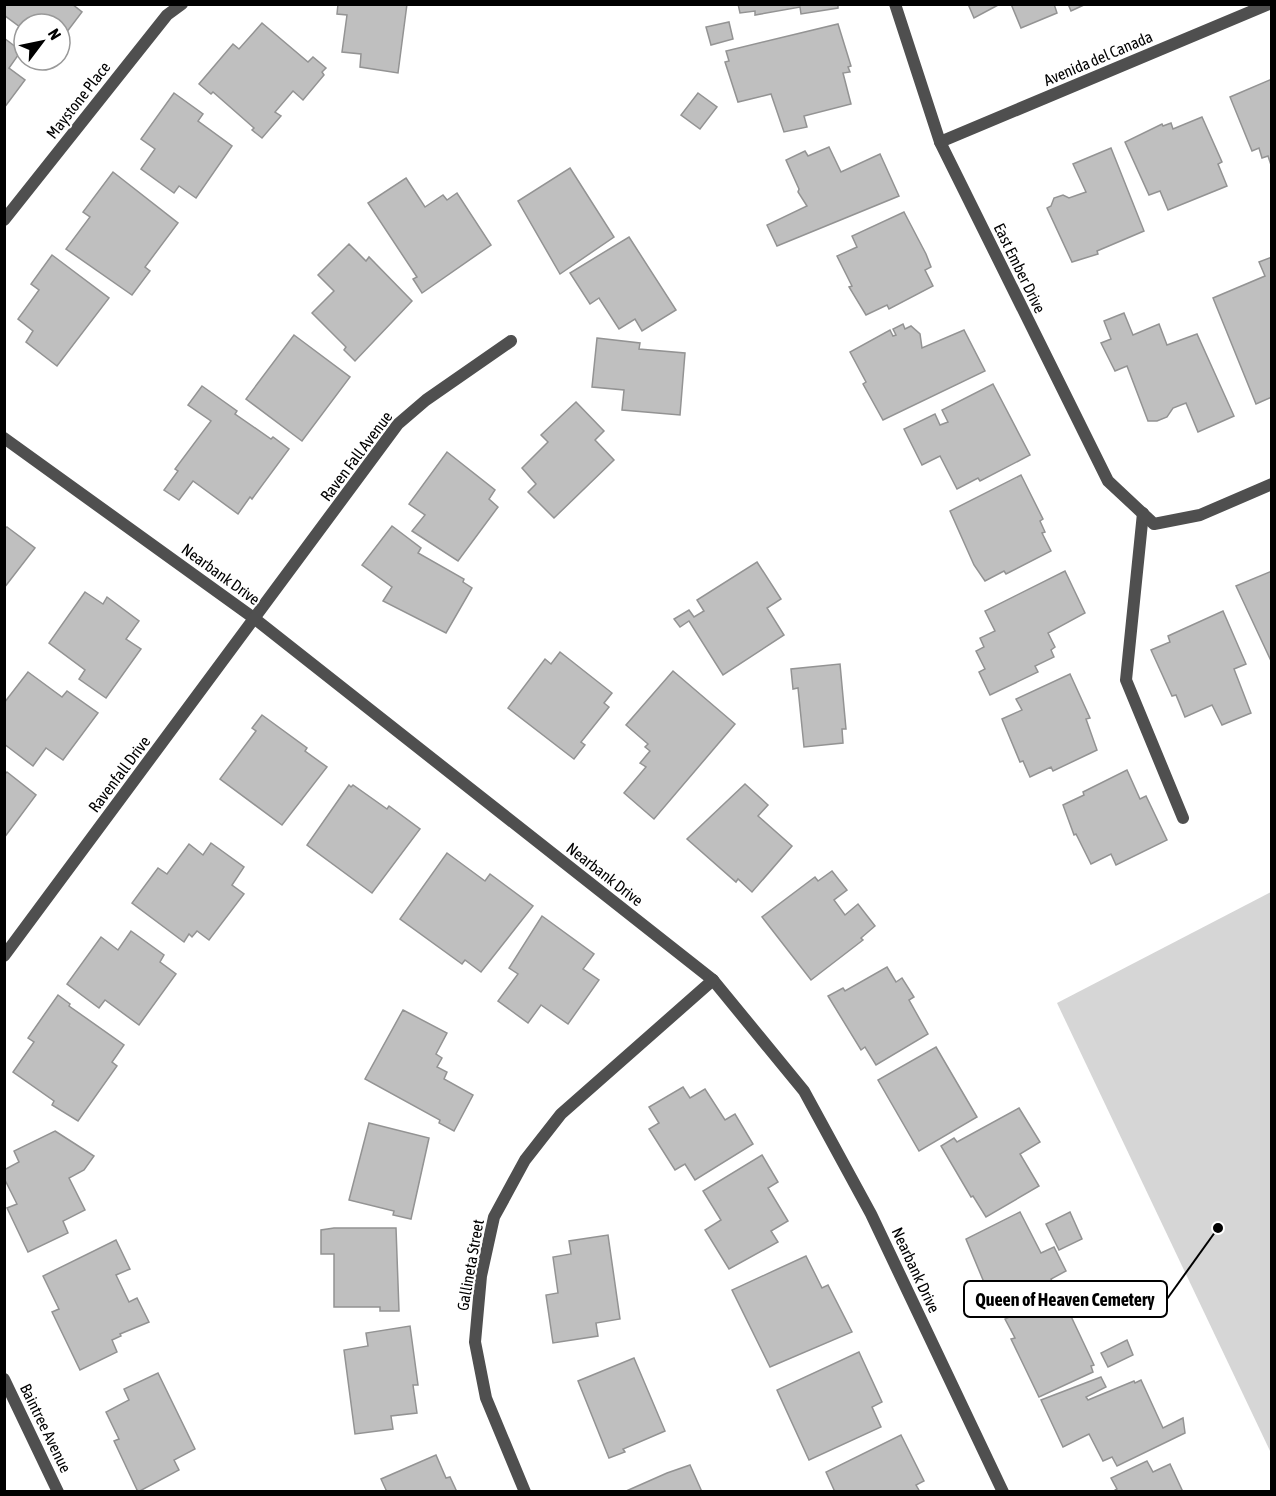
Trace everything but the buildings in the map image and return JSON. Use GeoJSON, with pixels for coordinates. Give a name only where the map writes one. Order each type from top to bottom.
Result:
{"type":"FeatureCollection","features":[{"type":"Feature","properties":{"kind":"street","name":"Maystone Place"},"geometry":{"type":"LineString","coordinates":[[4,220],[167,15],[182,4]]}},
{"type":"Feature","properties":{"kind":"street","name":"East Ember Drive"},"geometry":{"type":"LineString","coordinates":[[895,4],[939,142],[1108,481],[1154,524],[1200,515],[1272,484]]}},
{"type":"Feature","properties":{"kind":"street","name":"Avenida del Canada"},"geometry":{"type":"LineString","coordinates":[[939,142],[1269,4]]}},
{"type":"Feature","properties":{"kind":"street","name":"Raven Fall Avenue"},"geometry":{"type":"LineString","coordinates":[[255,619],[398,424],[426,400],[511,341]]}},
{"type":"Feature","properties":{"kind":"street","name":"Nearbank Drive"},"geometry":{"type":"LineString","coordinates":[[4,438],[255,619],[713,980],[804,1091],[871,1214],[1003,1491]]}},
{"type":"Feature","properties":{"kind":"street"},"geometry":{"type":"LineString","coordinates":[[1143,513],[1126,680],[1183,818]]}},
{"type":"Feature","properties":{"kind":"street","name":"Ravenfall Drive"},"geometry":{"type":"LineString","coordinates":[[6,951],[255,619]]}},
{"type":"Feature","properties":{"kind":"street","name":"Gallineta Street"},"geometry":{"type":"LineString","coordinates":[[525,1491],[486,1398],[475,1342],[481,1276],[494,1217],[525,1160],[561,1114],[713,980]]}},
{"type":"Feature","properties":{"kind":"street","name":"Baintree Avenue"},"geometry":{"type":"LineString","coordinates":[[4,1379],[58,1491]]}},
{"type":"Feature","properties":{"kind":"shaded area"},"geometry":{"type":"Polygon","coordinates":[[[1271,892],[1271,1453],[1057,1003],[1271,892]]]}},
{"type":"Feature","properties":{"kind":"place","name":"Queen of Heaven Cemetery"},"geometry":{"type":"Point","coordinates":[1218,1228]}}]}
